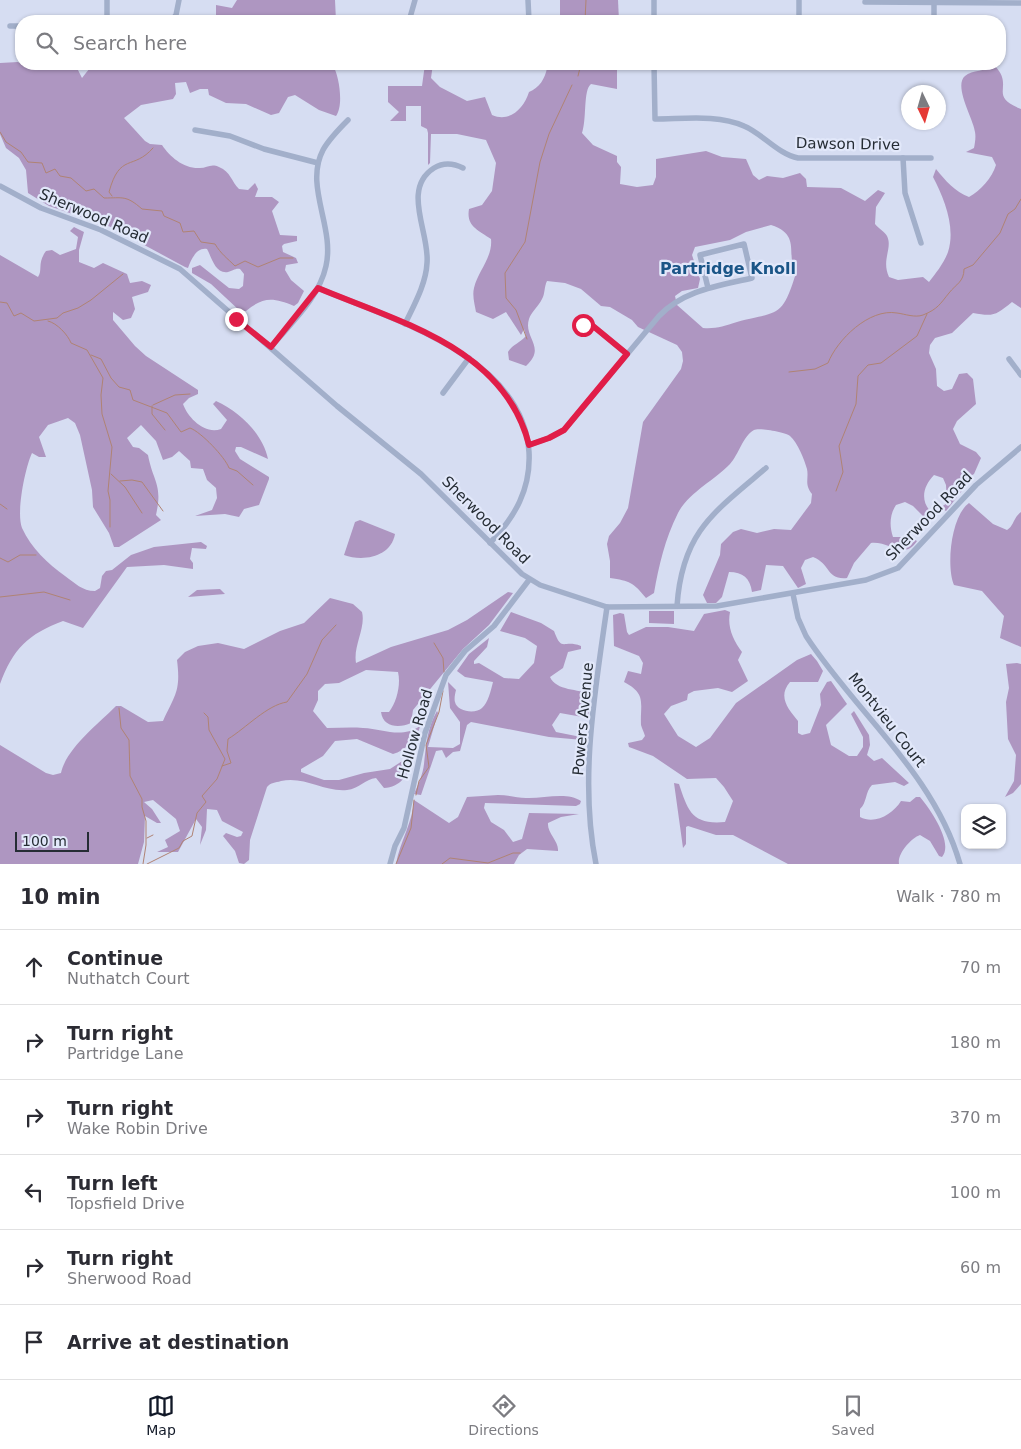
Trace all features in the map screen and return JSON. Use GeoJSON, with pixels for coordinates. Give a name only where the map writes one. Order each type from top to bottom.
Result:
{"type":"FeatureCollection","features":[{"type":"Feature","properties":{"kind":"street"},"geometry":{"type":"LineString","coordinates":[[107,0],[107,15]]}},
{"type":"Feature","properties":{"kind":"street"},"geometry":{"type":"LineString","coordinates":[[176,15],[179,0]]}},
{"type":"Feature","properties":{"kind":"street"},"geometry":{"type":"LineString","coordinates":[[411,15],[415,0]]}},
{"type":"Feature","properties":{"kind":"street"},"geometry":{"type":"LineString","coordinates":[[528,0],[529,15]]}},
{"type":"Feature","properties":{"kind":"street"},"geometry":{"type":"LineString","coordinates":[[654,0],[654,15]]}},
{"type":"Feature","properties":{"kind":"street"},"geometry":{"type":"LineString","coordinates":[[798,0],[799,15]]}},
{"type":"Feature","properties":{"kind":"street"},"geometry":{"type":"LineString","coordinates":[[934,1],[934,15]]}},
{"type":"Feature","properties":{"kind":"street"},"geometry":{"type":"LineString","coordinates":[[865,2],[1021,3]]}},
{"type":"Feature","properties":{"kind":"street"},"geometry":{"type":"LineString","coordinates":[[10,26],[15,26]]}},
{"type":"Feature","properties":{"kind":"street","name":"Dawson Drive"},"geometry":{"type":"LineString","coordinates":[[654,70],[655,119],[733,122],[751,129],[787,154],[798,158],[932,158]]}},
{"type":"Feature","properties":{"kind":"street"},"geometry":{"type":"LineString","coordinates":[[271,347],[318,288],[326,265],[328,242],[318,187],[318,163],[327,144],[348,120]]}},
{"type":"Feature","properties":{"kind":"street"},"geometry":{"type":"LineString","coordinates":[[195,130],[230,136],[264,149],[318,163]]}},
{"type":"Feature","properties":{"kind":"street"},"geometry":{"type":"LineString","coordinates":[[903,158],[905,193],[921,243]]}},
{"type":"Feature","properties":{"kind":"street"},"geometry":{"type":"LineString","coordinates":[[405,324],[423,282],[428,263],[418,199],[420,184],[429,172],[442,164],[455,164],[463,168]]}},
{"type":"Feature","properties":{"kind":"street","name":"Sherwood Road"},"geometry":{"type":"LineString","coordinates":[[0,186],[41,208],[93,226],[174,266],[271,347],[342,411],[421,474],[529,580],[607,607],[717,606],[866,580],[894,571],[976,485],[1021,447]]}},
{"type":"Feature","properties":{"kind":"street"},"geometry":{"type":"LineString","coordinates":[[529,445],[564,430],[627,354],[672,304],[687,295],[708,288],[752,278],[744,244],[700,255],[708,288]]}},
{"type":"Feature","properties":{"kind":"street"},"geometry":{"type":"LineString","coordinates":[[318,288],[442,341],[469,358],[496,382],[514,406],[524,427],[529,445],[529,470],[520,505],[506,526],[490,543]]}},
{"type":"Feature","properties":{"kind":"street"},"geometry":{"type":"LineString","coordinates":[[583,325],[593,326],[627,354]]}},
{"type":"Feature","properties":{"kind":"street"},"geometry":{"type":"LineString","coordinates":[[443,393],[469,358]]}},
{"type":"Feature","properties":{"kind":"street"},"geometry":{"type":"LineString","coordinates":[[1009,359],[1021,375]]}},
{"type":"Feature","properties":{"kind":"street"},"geometry":{"type":"LineString","coordinates":[[677,606],[684,564],[701,528],[712,514],[766,468]]}},
{"type":"Feature","properties":{"kind":"street","name":"Hollow Road"},"geometry":{"type":"LineString","coordinates":[[390,864],[395,846],[404,828],[432,709],[446,675],[465,651],[494,626],[529,580]]}},
{"type":"Feature","properties":{"kind":"street","name":"Montvieu Court"},"geometry":{"type":"LineString","coordinates":[[792,594],[798,618],[806,636],[929,795],[947,829],[960,864]]}},
{"type":"Feature","properties":{"kind":"street","name":"Powers Avenue"},"geometry":{"type":"LineString","coordinates":[[596,864],[590,820],[590,752],[607,607]]}},
{"type":"Feature","properties":{"kind":"shaded area"},"geometry":{"type":"Polygon","coordinates":[[[237,0],[335,0],[336,15],[216,15],[216,5],[232,8],[237,0]]]}},
{"type":"Feature","properties":{"kind":"shaded area"},"geometry":{"type":"Polygon","coordinates":[[[560,0],[618,0],[619,15],[560,15],[560,0]]]}},
{"type":"Feature","properties":{"kind":"shaded area"},"geometry":{"type":"Polygon","coordinates":[[[15,62],[15,70],[78,70],[82,78],[88,70],[335,70],[340,90],[340,105],[336,116],[319,110],[295,95],[288,97],[279,113],[271,115],[246,104],[226,103],[209,95],[208,89],[200,89],[190,93],[186,82],[175,83],[176,94],[173,99],[141,105],[124,118],[145,141],[150,144],[162,145],[173,158],[188,167],[202,168],[214,165],[223,169],[239,189],[248,190],[255,183],[258,189],[255,197],[272,197],[279,202],[272,211],[280,235],[297,236],[297,241],[282,246],[283,252],[296,258],[298,263],[286,265],[285,270],[291,280],[304,291],[298,303],[294,306],[281,301],[269,300],[258,303],[246,311],[240,311],[211,284],[192,273],[192,268],[200,265],[229,288],[239,289],[243,286],[244,274],[240,269],[228,272],[220,271],[214,265],[207,249],[197,252],[188,268],[111,227],[49,206],[28,193],[26,170],[19,158],[6,148],[0,134],[0,63],[15,62]]]}},
{"type":"Feature","properties":{"kind":"shaded area"},"geometry":{"type":"Polygon","coordinates":[[[424,70],[432,70],[431,78],[440,87],[467,101],[485,97],[492,115],[505,117],[515,113],[520,108],[529,92],[541,83],[546,70],[617,70],[617,89],[591,84],[589,87],[582,133],[593,145],[617,156],[617,162],[621,167],[620,184],[637,187],[653,185],[656,177],[656,159],[706,151],[722,157],[746,159],[753,175],[759,180],[767,176],[783,178],[800,173],[806,179],[807,187],[841,188],[865,201],[878,190],[885,193],[876,207],[875,224],[886,234],[888,241],[886,265],[889,277],[898,280],[923,277],[929,282],[940,268],[948,252],[951,233],[948,213],[933,177],[936,169],[955,189],[969,197],[986,183],[996,165],[992,157],[966,152],[974,148],[975,134],[961,87],[962,81],[968,74],[984,70],[998,70],[1003,80],[1005,100],[1021,109],[1021,308],[1012,302],[994,314],[973,313],[952,333],[935,338],[930,345],[929,353],[936,369],[937,386],[944,391],[952,389],[959,374],[967,373],[973,379],[976,404],[957,421],[953,429],[960,444],[976,452],[981,458],[974,474],[967,478],[965,487],[946,511],[940,508],[947,503],[946,485],[943,478],[934,475],[925,489],[925,503],[931,512],[925,518],[913,506],[905,502],[896,505],[891,516],[893,537],[910,537],[917,541],[912,547],[902,550],[878,543],[871,543],[854,563],[847,578],[835,577],[819,560],[813,557],[805,560],[801,568],[806,584],[798,588],[783,566],[766,565],[761,590],[752,592],[750,583],[745,577],[738,573],[729,572],[722,597],[716,603],[707,603],[703,595],[720,555],[721,544],[733,532],[741,529],[757,533],[774,529],[791,530],[811,503],[812,494],[807,484],[807,469],[796,443],[788,435],[757,429],[747,436],[730,464],[682,506],[669,533],[654,593],[646,598],[631,583],[610,578],[607,544],[609,536],[620,523],[628,508],[643,422],[681,369],[683,361],[682,352],[677,345],[638,327],[632,320],[610,307],[601,306],[581,289],[565,283],[547,281],[543,297],[529,319],[529,332],[535,348],[532,359],[526,366],[509,360],[508,352],[526,336],[524,329],[521,335],[506,312],[493,319],[476,312],[473,297],[476,282],[488,258],[491,246],[491,239],[474,227],[469,220],[469,209],[482,205],[492,191],[496,163],[486,140],[457,134],[431,134],[430,163],[428,165],[428,133],[427,129],[421,126],[421,106],[406,106],[406,121],[390,121],[399,112],[388,102],[388,86],[422,86],[424,70]],[[771,225],[746,232],[730,240],[695,247],[692,255],[700,279],[698,288],[682,291],[675,296],[677,305],[703,328],[720,327],[777,311],[787,299],[796,273],[793,266],[790,240],[781,229],[771,225]]]}},
{"type":"Feature","properties":{"kind":"shaded area"},"geometry":{"type":"Polygon","coordinates":[[[74,227],[84,232],[79,250],[79,262],[94,268],[103,263],[127,274],[130,283],[142,281],[151,285],[148,292],[132,297],[135,309],[131,318],[123,320],[113,312],[113,320],[146,356],[198,390],[198,394],[189,398],[183,404],[189,415],[198,424],[209,430],[221,429],[227,420],[213,404],[216,401],[234,411],[249,425],[261,441],[268,459],[241,447],[236,447],[235,451],[240,459],[269,477],[269,479],[259,505],[244,509],[239,517],[225,514],[195,516],[212,510],[217,498],[216,488],[207,480],[203,469],[191,468],[190,461],[179,451],[172,457],[163,460],[156,441],[141,425],[127,438],[133,447],[139,448],[148,455],[158,490],[156,515],[161,520],[119,547],[114,547],[109,533],[93,507],[92,490],[80,435],[75,423],[68,418],[48,425],[39,437],[46,457],[39,457],[32,453],[27,469],[22,490],[20,521],[22,528],[35,549],[46,561],[75,584],[90,591],[95,591],[100,588],[102,576],[106,571],[112,570],[131,555],[154,547],[201,542],[207,546],[206,549],[192,548],[190,559],[193,563],[193,569],[164,565],[127,567],[83,628],[63,621],[31,637],[10,661],[0,684],[0,255],[38,277],[43,255],[46,251],[52,250],[60,255],[76,249],[78,237],[70,231],[74,227]]]}},
{"type":"Feature","properties":{"kind":"shaded area"},"geometry":{"type":"Polygon","coordinates":[[[969,503],[993,524],[1007,530],[1021,512],[1021,647],[1000,638],[1004,616],[982,591],[954,585],[950,566],[950,554],[954,530],[963,509],[969,503]]]}},
{"type":"Feature","properties":{"kind":"shaded area"},"geometry":{"type":"Polygon","coordinates":[[[360,520],[395,534],[388,548],[382,553],[359,558],[344,555],[355,522],[360,520]]]}},
{"type":"Feature","properties":{"kind":"shaded area"},"geometry":{"type":"Polygon","coordinates":[[[220,589],[225,594],[188,597],[197,590],[220,589]]]}},
{"type":"Feature","properties":{"kind":"shaded area"},"geometry":{"type":"Polygon","coordinates":[[[508,592],[513,593],[489,625],[463,649],[413,710],[411,723],[397,726],[388,724],[382,717],[381,712],[389,712],[396,698],[399,687],[398,672],[366,670],[339,683],[325,684],[318,691],[318,700],[313,711],[327,728],[363,728],[399,733],[413,730],[420,726],[419,731],[410,743],[402,750],[393,754],[357,739],[335,741],[323,756],[301,769],[301,772],[324,780],[339,780],[364,773],[390,769],[413,754],[408,772],[396,785],[384,788],[376,778],[347,790],[330,789],[306,782],[290,780],[270,784],[267,787],[250,840],[249,860],[244,864],[239,863],[235,851],[223,836],[226,833],[237,837],[241,836],[243,832],[222,821],[217,810],[207,809],[206,830],[200,845],[202,827],[196,819],[178,852],[157,852],[168,847],[165,840],[180,831],[176,819],[153,800],[144,802],[152,809],[161,823],[157,823],[145,816],[144,842],[138,864],[0,864],[0,745],[46,773],[53,775],[61,773],[69,755],[76,746],[116,706],[121,706],[148,722],[163,721],[176,692],[178,679],[177,660],[185,652],[198,646],[218,643],[244,649],[280,631],[304,623],[330,598],[353,604],[362,612],[363,618],[356,650],[356,663],[391,647],[448,630],[467,620],[508,592]]]}},
{"type":"Feature","properties":{"kind":"shaded area"},"geometry":{"type":"Polygon","coordinates":[[[725,610],[730,612],[729,623],[732,633],[742,652],[738,660],[748,681],[732,692],[718,688],[694,691],[688,694],[687,700],[671,706],[664,714],[678,736],[696,747],[710,738],[736,703],[797,660],[811,654],[823,671],[818,682],[790,682],[784,693],[786,703],[798,721],[798,733],[802,735],[810,733],[821,705],[820,694],[827,682],[831,681],[847,704],[826,725],[831,745],[849,756],[857,756],[863,747],[863,737],[851,714],[854,711],[869,735],[870,745],[867,755],[874,761],[882,758],[909,783],[904,786],[895,782],[872,785],[860,809],[860,817],[872,820],[883,817],[898,806],[901,801],[910,802],[916,797],[920,797],[935,818],[943,835],[945,851],[942,857],[939,856],[930,841],[920,835],[905,847],[900,856],[899,864],[788,864],[733,835],[716,835],[688,826],[686,827],[686,844],[683,848],[674,783],[679,784],[685,802],[693,814],[705,821],[725,822],[733,801],[716,778],[687,779],[653,756],[629,747],[628,743],[642,740],[645,736],[641,725],[641,700],[636,691],[624,682],[628,671],[641,674],[643,663],[639,656],[614,646],[613,615],[624,614],[629,635],[646,627],[668,627],[694,631],[704,614],[725,610]]]}},
{"type":"Feature","properties":{"kind":"shaded area"},"geometry":{"type":"Polygon","coordinates":[[[649,611],[674,611],[674,624],[649,623],[649,611]]]}},
{"type":"Feature","properties":{"kind":"shaded area"},"geometry":{"type":"Polygon","coordinates":[[[511,612],[541,623],[554,631],[561,644],[581,646],[581,649],[568,652],[563,668],[550,677],[557,685],[590,694],[588,718],[560,713],[552,725],[556,732],[581,737],[583,740],[549,737],[471,722],[467,725],[460,751],[453,752],[446,758],[442,750],[436,751],[421,795],[414,794],[423,772],[429,730],[437,711],[428,747],[453,748],[460,744],[460,722],[450,708],[448,682],[456,690],[456,705],[463,710],[479,710],[484,706],[489,696],[493,682],[465,677],[457,671],[469,654],[489,638],[487,647],[474,661],[474,664],[479,663],[504,678],[519,679],[534,663],[537,646],[525,638],[500,631],[511,612]]]}},
{"type":"Feature","properties":{"kind":"shaded area"},"geometry":{"type":"Polygon","coordinates":[[[1006,664],[1021,664],[1021,784],[1013,793],[1005,797],[1014,781],[1016,755],[1008,739],[1006,702],[1009,688],[1006,664]]]}},
{"type":"Feature","properties":{"kind":"shaded area"},"geometry":{"type":"Polygon","coordinates":[[[498,795],[526,798],[569,796],[581,801],[576,806],[485,803],[484,808],[491,822],[504,830],[513,842],[522,839],[529,813],[579,814],[561,817],[548,823],[558,851],[527,849],[519,855],[514,864],[396,864],[414,800],[449,823],[458,817],[467,797],[498,795]]]}},
{"type":"Feature","properties":{"kind":"waterway"},"geometry":{"type":"LineString","coordinates":[[585,15],[586,0]]}},
{"type":"Feature","properties":{"kind":"waterway"},"geometry":{"type":"LineString","coordinates":[[578,76],[580,70]]}},
{"type":"Feature","properties":{"kind":"waterway"},"geometry":{"type":"LineString","coordinates":[[527,339],[516,310],[506,298],[505,273],[525,242],[540,162],[549,134],[572,85]]}},
{"type":"Feature","properties":{"kind":"waterway"},"geometry":{"type":"LineString","coordinates":[[0,132],[6,142],[21,152],[28,162],[42,163],[46,173],[55,169],[60,176],[71,178],[86,191],[94,189],[104,198],[124,198],[132,201],[142,209],[162,211],[164,216],[180,223],[183,232],[194,231],[201,242],[215,244],[235,266],[245,261],[258,267],[280,258],[293,258]]}},
{"type":"Feature","properties":{"kind":"waterway"},"geometry":{"type":"LineString","coordinates":[[112,196],[109,192],[118,171],[146,155],[153,148]]}},
{"type":"Feature","properties":{"kind":"waterway"},"geometry":{"type":"LineString","coordinates":[[789,372],[815,369],[828,363],[832,354],[846,336],[876,315],[897,313],[920,316],[935,308],[961,280],[964,269],[973,265],[1000,233],[1008,214],[1015,209],[1021,199]]}},
{"type":"Feature","properties":{"kind":"waterway"},"geometry":{"type":"LineString","coordinates":[[0,302],[7,303],[14,316],[21,313],[34,321],[57,318],[63,313],[78,308],[91,300],[123,274]]}},
{"type":"Feature","properties":{"kind":"waterway"},"geometry":{"type":"LineString","coordinates":[[836,491],[843,472],[839,446],[856,404],[858,376],[868,365],[881,363],[917,336],[927,314]]}},
{"type":"Feature","properties":{"kind":"waterway"},"geometry":{"type":"LineString","coordinates":[[48,321],[62,330],[71,343],[87,350],[103,378],[101,395],[102,414],[112,447],[108,491],[110,527]]}},
{"type":"Feature","properties":{"kind":"waterway"},"geometry":{"type":"LineString","coordinates":[[91,355],[101,359],[111,378],[119,387],[130,390],[133,400],[167,413],[181,432],[190,428],[195,430],[218,452],[229,468],[237,471],[253,485]]}},
{"type":"Feature","properties":{"kind":"waterway"},"geometry":{"type":"LineString","coordinates":[[153,405],[175,395],[190,394]]}},
{"type":"Feature","properties":{"kind":"waterway"},"geometry":{"type":"LineString","coordinates":[[152,406],[152,414],[165,430]]}},
{"type":"Feature","properties":{"kind":"waterway"},"geometry":{"type":"LineString","coordinates":[[111,474],[125,487],[142,513]]}},
{"type":"Feature","properties":{"kind":"waterway"},"geometry":{"type":"LineString","coordinates":[[120,481],[132,480],[142,482],[163,511]]}},
{"type":"Feature","properties":{"kind":"waterway"},"geometry":{"type":"LineString","coordinates":[[0,504],[7,509]]}},
{"type":"Feature","properties":{"kind":"waterway"},"geometry":{"type":"LineString","coordinates":[[0,558],[8,562],[20,555],[36,555]]}},
{"type":"Feature","properties":{"kind":"waterway"},"geometry":{"type":"LineString","coordinates":[[0,597],[44,592],[70,600]]}},
{"type":"Feature","properties":{"kind":"waterway"},"geometry":{"type":"LineString","coordinates":[[222,766],[231,763],[227,751],[228,739],[264,712],[287,702],[307,674],[322,640],[336,625]]}},
{"type":"Feature","properties":{"kind":"waterway"},"geometry":{"type":"LineString","coordinates":[[434,643],[443,658],[444,672]]}},
{"type":"Feature","properties":{"kind":"waterway"},"geometry":{"type":"LineString","coordinates":[[416,795],[419,781],[429,767],[426,745],[439,712],[443,691]]}},
{"type":"Feature","properties":{"kind":"waterway"},"geometry":{"type":"LineString","coordinates":[[119,708],[121,728],[129,740],[130,776],[142,799],[146,821],[146,845],[143,864]]}},
{"type":"Feature","properties":{"kind":"waterway"},"geometry":{"type":"LineString","coordinates":[[147,864],[179,848],[183,841],[192,836],[197,813],[206,802],[202,796],[217,779],[225,759],[209,730],[208,717],[204,713]]}},
{"type":"Feature","properties":{"kind":"waterway"},"geometry":{"type":"LineString","coordinates":[[396,864],[411,828],[414,800]]}},
{"type":"Feature","properties":{"kind":"waterway"},"geometry":{"type":"LineString","coordinates":[[147,838],[153,835]]}},
{"type":"Feature","properties":{"kind":"waterway"},"geometry":{"type":"LineString","coordinates":[[442,864],[450,858],[488,863],[513,853],[520,853]]}},
{"type":"Feature","properties":{"kind":"district","name":"Partridge Knoll"},"geometry":{"type":"Point","coordinates":[728,268]}},
{"type":"Feature","properties":{"kind":"route"},"geometry":{"type":"LineString","coordinates":[[236,319],[271,347],[309,302],[318,288],[429,335],[453,347],[469,358],[496,382],[520,416],[529,445],[564,430],[627,354],[593,326],[583,325]]}}]}
